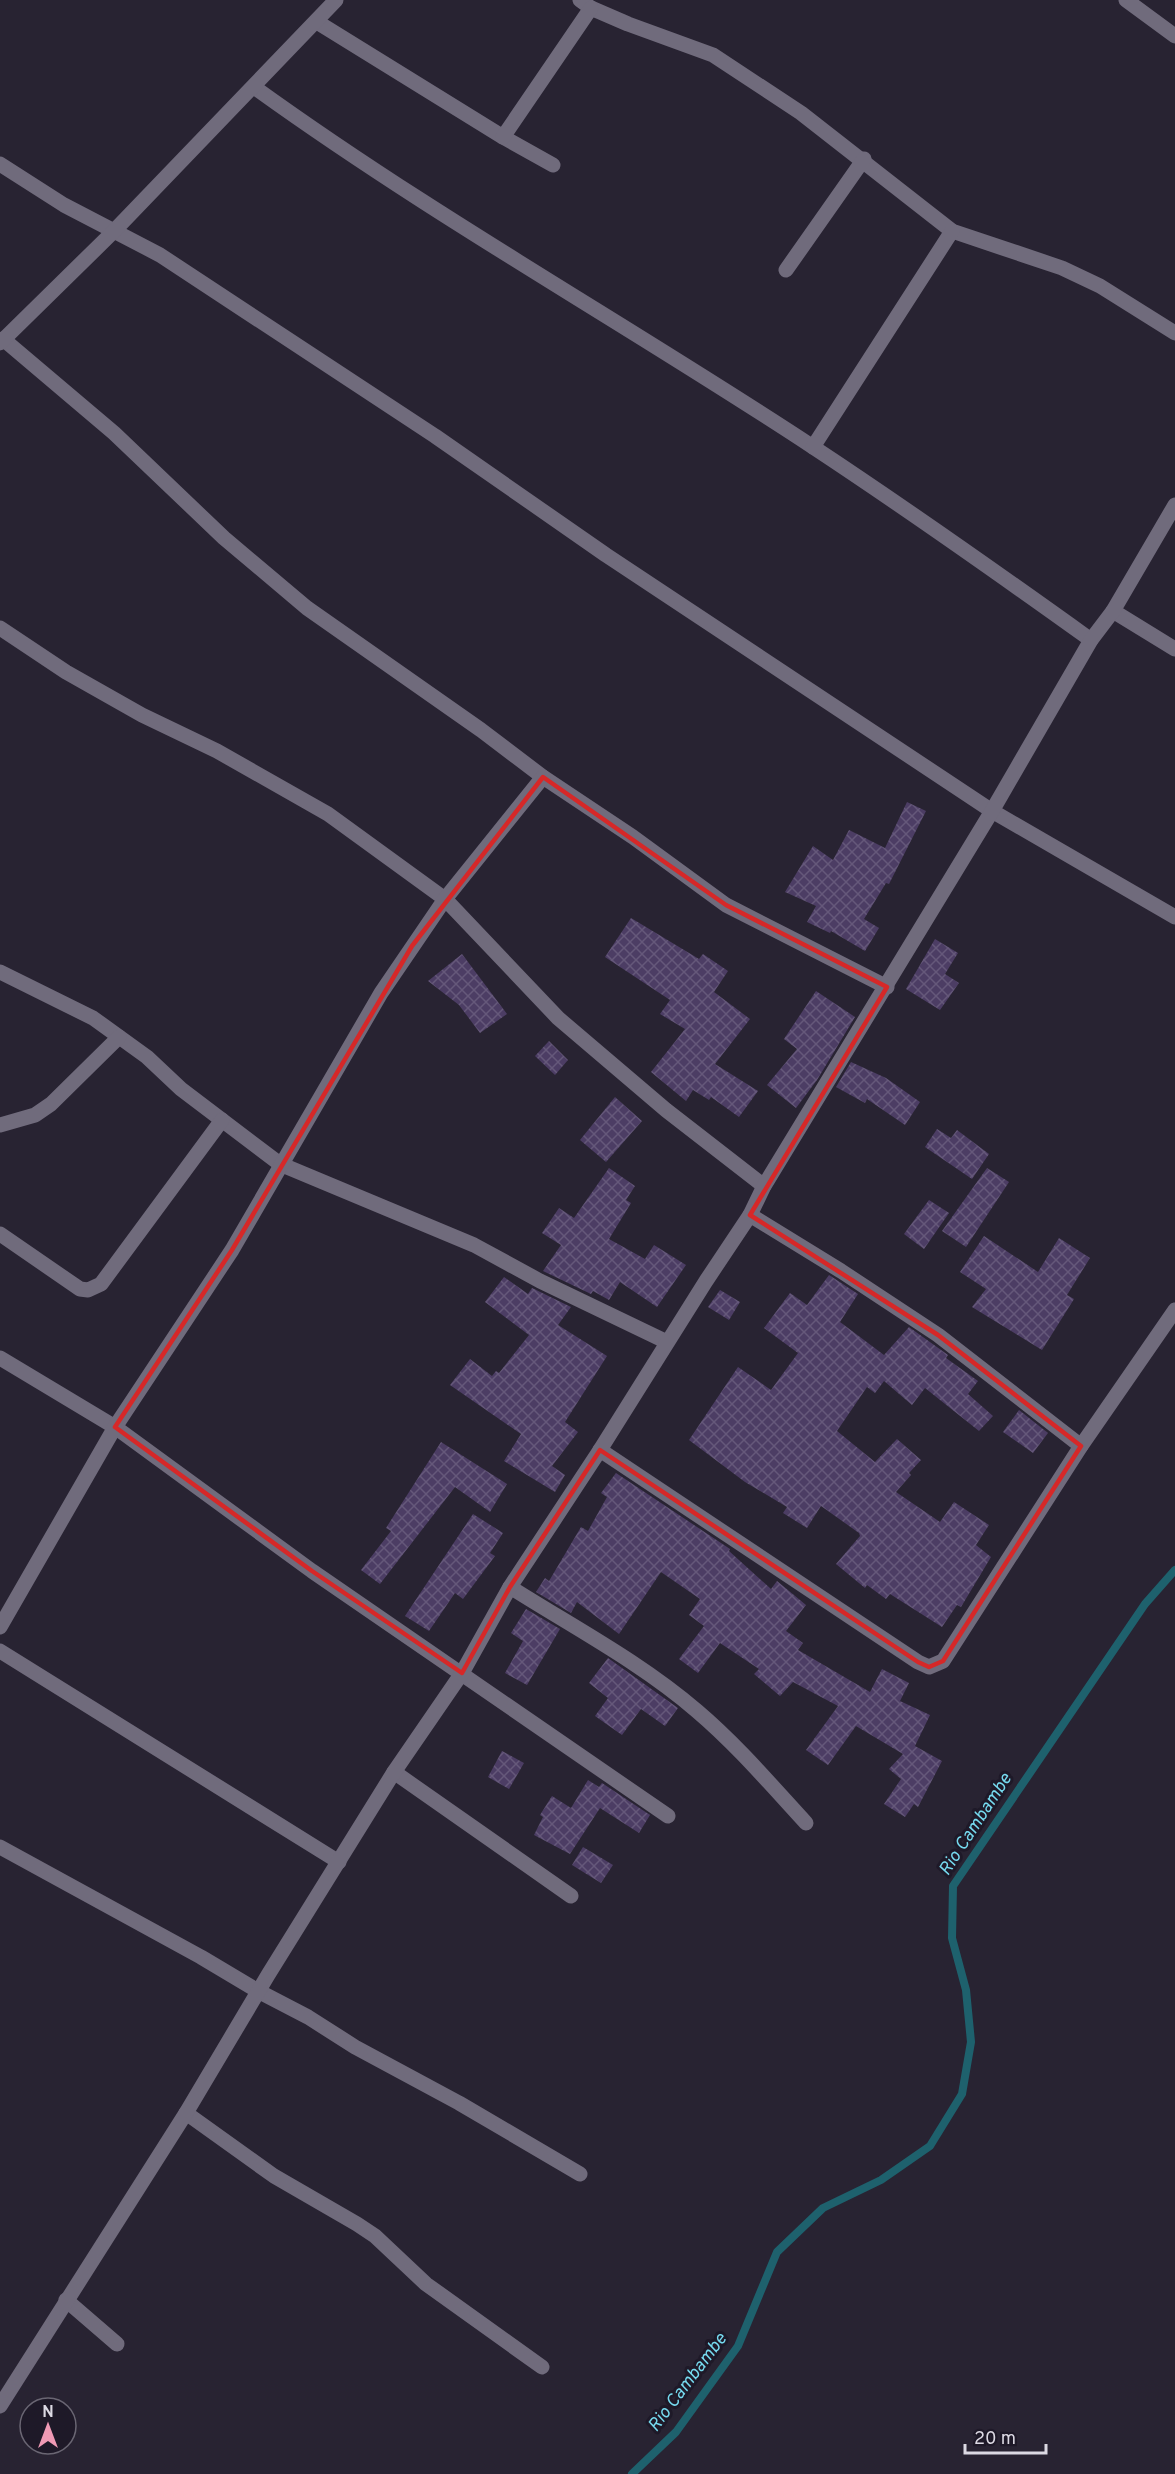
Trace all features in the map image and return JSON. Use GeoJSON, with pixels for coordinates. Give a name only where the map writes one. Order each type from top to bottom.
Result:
{"type":"FeatureCollection","features":[{"type":"Feature","properties":{"kind":"street"},"geometry":{"type":"LineString","coordinates":[[336,0],[114,231],[1,341],[114,433],[224,538],[307,608],[481,730],[543,777],[633,837],[726,904],[887,987]]}},
{"type":"Feature","properties":{"kind":"street"},"geometry":{"type":"LineString","coordinates":[[1126,0],[1175,36]]}},
{"type":"Feature","properties":{"kind":"street"},"geometry":{"type":"LineString","coordinates":[[503,137],[585,4],[628,24],[713,55],[801,113],[864,159],[952,231],[1062,268],[1100,286],[1175,333]]}},
{"type":"Feature","properties":{"kind":"street"},"geometry":{"type":"LineString","coordinates":[[317,22],[503,137],[553,165]]}},
{"type":"Feature","properties":{"kind":"street"},"geometry":{"type":"LineString","coordinates":[[254,87],[322,136],[436,211],[813,447],[1091,640]]}},
{"type":"Feature","properties":{"kind":"street"},"geometry":{"type":"LineString","coordinates":[[786,270],[864,159]]}},
{"type":"Feature","properties":{"kind":"street"},"geometry":{"type":"LineString","coordinates":[[0,164],[64,205],[160,255],[435,436],[606,555],[992,811],[1175,917]]}},
{"type":"Feature","properties":{"kind":"street"},"geometry":{"type":"LineString","coordinates":[[813,447],[952,231]]}},
{"type":"Feature","properties":{"kind":"street"},"geometry":{"type":"LineString","coordinates":[[0,2406],[5,2388],[66,2300],[186,2113],[258,1991],[394,1772],[462,1673],[510,1587],[750,1215],[764,1186],[887,987],[1091,640],[1113,610],[1175,505]]}},
{"type":"Feature","properties":{"kind":"street"},"geometry":{"type":"LineString","coordinates":[[1113,610],[1175,649]]}},
{"type":"Feature","properties":{"kind":"street"},"geometry":{"type":"LineString","coordinates":[[0,628],[66,672],[142,715],[217,751],[328,814],[446,899],[558,1018],[666,1110],[764,1186]]}},
{"type":"Feature","properties":{"kind":"street"},"geometry":{"type":"LineString","coordinates":[[0,1628],[115,1427],[232,1250],[381,993],[446,899],[543,777]]}},
{"type":"Feature","properties":{"kind":"street"},"geometry":{"type":"LineString","coordinates":[[0,972],[93,1018],[147,1057],[181,1089],[280,1164],[474,1245],[540,1281],[668,1341]]}},
{"type":"Feature","properties":{"kind":"street"},"geometry":{"type":"LineString","coordinates":[[0,1125],[35,1115],[51,1104],[119,1037]]}},
{"type":"Feature","properties":{"kind":"street"},"geometry":{"type":"LineString","coordinates":[[0,1234],[80,1289],[88,1290],[101,1284],[222,1120]]}},
{"type":"Feature","properties":{"kind":"street"},"geometry":{"type":"LineString","coordinates":[[750,1215],[938,1335],[1081,1446]]}},
{"type":"Feature","properties":{"kind":"street"},"geometry":{"type":"LineString","coordinates":[[600,1450],[918,1662],[929,1667],[943,1661],[1081,1446],[1175,1310]]}},
{"type":"Feature","properties":{"kind":"street"},"geometry":{"type":"LineString","coordinates":[[0,1358],[115,1427],[312,1571],[668,1816]]}},
{"type":"Feature","properties":{"kind":"street"},"geometry":{"type":"LineString","coordinates":[[510,1587],[638,1666],[697,1711],[741,1753],[806,1823]]}},
{"type":"Feature","properties":{"kind":"street"},"geometry":{"type":"LineString","coordinates":[[0,1651],[339,1862]]}},
{"type":"Feature","properties":{"kind":"street"},"geometry":{"type":"LineString","coordinates":[[394,1772],[571,1896]]}},
{"type":"Feature","properties":{"kind":"street"},"geometry":{"type":"LineString","coordinates":[[0,1848],[308,2017],[356,2047],[459,2103],[580,2174]]}},
{"type":"Feature","properties":{"kind":"street"},"geometry":{"type":"LineString","coordinates":[[186,2113],[274,2176],[375,2236],[426,2284],[542,2367]]}},
{"type":"Feature","properties":{"kind":"street"},"geometry":{"type":"LineString","coordinates":[[66,2300],[117,2344]]}},
{"type":"Feature","properties":{"kind":"highlighted area"},"geometry":{"type":"Polygon","coordinates":[[[543,777],[726,905],[887,987],[750,1215],[938,1335],[1081,1446],[943,1661],[929,1667],[918,1662],[600,1450],[510,1587],[462,1673],[312,1571],[115,1427],[232,1250],[412,946],[543,777]]]}},
{"type":"Feature","properties":{"kind":"building"},"geometry":{"type":"Polygon","coordinates":[[[907,802],[926,811],[889,884],[886,883],[864,919],[879,928],[865,951],[831,931],[830,933],[807,922],[816,906],[785,892],[813,846],[833,860],[849,830],[885,848],[907,802]]]}},
{"type":"Feature","properties":{"kind":"building"},"geometry":{"type":"Polygon","coordinates":[[[631,918],[699,959],[703,954],[728,971],[714,992],[750,1019],[715,1064],[758,1091],[739,1117],[711,1097],[709,1100],[693,1090],[686,1101],[651,1072],[685,1029],[660,1014],[670,1000],[605,957],[631,918]]]}},
{"type":"Feature","properties":{"kind":"building"},"geometry":{"type":"Polygon","coordinates":[[[935,939],[958,953],[945,974],[959,983],[940,1010],[906,989],[935,939]]]}},
{"type":"Feature","properties":{"kind":"building"},"geometry":{"type":"Polygon","coordinates":[[[462,954],[507,1014],[480,1033],[459,1005],[428,981],[462,954]]]}},
{"type":"Feature","properties":{"kind":"building"},"geometry":{"type":"Polygon","coordinates":[[[816,991],[855,1017],[817,1080],[796,1108],[767,1085],[797,1049],[784,1039],[816,991]]]}},
{"type":"Feature","properties":{"kind":"building"},"geometry":{"type":"Polygon","coordinates":[[[549,1041],[568,1060],[555,1075],[535,1056],[549,1041]]]}},
{"type":"Feature","properties":{"kind":"building"},"geometry":{"type":"Polygon","coordinates":[[[851,1062],[886,1078],[920,1102],[905,1125],[867,1099],[865,1103],[836,1087],[851,1062]]]}},
{"type":"Feature","properties":{"kind":"building"},"geometry":{"type":"Polygon","coordinates":[[[615,1097],[642,1121],[606,1162],[580,1140],[615,1097]]]}},
{"type":"Feature","properties":{"kind":"building"},"geometry":{"type":"Polygon","coordinates":[[[937,1129],[951,1138],[957,1130],[989,1154],[972,1179],[925,1147],[937,1129]]]}},
{"type":"Feature","properties":{"kind":"building"},"geometry":{"type":"Polygon","coordinates":[[[609,1168],[635,1186],[626,1200],[631,1203],[609,1239],[645,1259],[654,1245],[686,1265],[657,1307],[620,1282],[609,1300],[593,1291],[591,1294],[543,1271],[561,1245],[542,1233],[559,1208],[574,1218],[609,1168]]]}},
{"type":"Feature","properties":{"kind":"building"},"geometry":{"type":"Polygon","coordinates":[[[987,1168],[1009,1182],[966,1247],[942,1231],[987,1168]]]}},
{"type":"Feature","properties":{"kind":"building"},"geometry":{"type":"Polygon","coordinates":[[[929,1200],[949,1213],[924,1249],[904,1234],[929,1200]]]}},
{"type":"Feature","properties":{"kind":"building"},"geometry":{"type":"Polygon","coordinates":[[[984,1236],[1038,1272],[1059,1238],[1090,1258],[1067,1295],[1074,1299],[1042,1350],[972,1307],[986,1289],[960,1272],[984,1236]]]}},
{"type":"Feature","properties":{"kind":"building"},"geometry":{"type":"Polygon","coordinates":[[[829,1275],[858,1294],[840,1322],[884,1355],[909,1327],[948,1355],[946,1358],[978,1381],[968,1394],[993,1416],[979,1431],[925,1388],[912,1405],[884,1381],[875,1393],[867,1387],[837,1431],[875,1462],[897,1439],[921,1460],[896,1492],[940,1522],[954,1502],[989,1525],[976,1545],[991,1557],[961,1607],[957,1605],[942,1627],[890,1594],[886,1599],[867,1585],[865,1588],[836,1564],[860,1536],[859,1533],[821,1506],[807,1528],[783,1513],[787,1507],[745,1482],[689,1440],[738,1367],[771,1390],[798,1353],[764,1328],[790,1293],[807,1305],[829,1275]]]}},
{"type":"Feature","properties":{"kind":"building"},"geometry":{"type":"Polygon","coordinates":[[[504,1277],[528,1294],[532,1288],[571,1307],[558,1325],[607,1356],[565,1422],[578,1432],[552,1466],[565,1475],[555,1492],[504,1461],[521,1434],[450,1385],[470,1359],[492,1376],[496,1371],[499,1373],[529,1335],[485,1302],[504,1277]]]}},
{"type":"Feature","properties":{"kind":"building"},"geometry":{"type":"Polygon","coordinates":[[[720,1290],[740,1302],[729,1320],[708,1307],[720,1290]]]}},
{"type":"Feature","properties":{"kind":"building"},"geometry":{"type":"Polygon","coordinates":[[[1019,1410],[1048,1433],[1033,1453],[1003,1432],[1019,1410]]]}},
{"type":"Feature","properties":{"kind":"building"},"geometry":{"type":"Polygon","coordinates":[[[441,1442],[507,1484],[490,1512],[455,1487],[380,1584],[361,1570],[391,1531],[386,1528],[441,1442]]]}},
{"type":"Feature","properties":{"kind":"building"},"geometry":{"type":"Polygon","coordinates":[[[616,1473],[730,1549],[729,1551],[771,1589],[777,1581],[806,1605],[786,1631],[803,1643],[798,1650],[870,1692],[882,1669],[909,1683],[900,1701],[930,1715],[915,1746],[942,1761],[918,1807],[914,1804],[905,1817],[884,1804],[901,1779],[889,1769],[903,1754],[856,1726],[828,1765],[806,1750],[838,1706],[793,1682],[780,1696],[754,1674],[759,1669],[720,1643],[698,1673],[679,1659],[704,1626],[689,1615],[700,1599],[661,1572],[619,1634],[577,1602],[571,1613],[536,1592],[545,1578],[549,1581],[581,1527],[588,1531],[607,1497],[601,1493],[616,1473]]]}},
{"type":"Feature","properties":{"kind":"building"},"geometry":{"type":"Polygon","coordinates":[[[473,1514],[503,1533],[490,1553],[495,1556],[463,1599],[455,1593],[429,1631],[405,1616],[473,1514]]]}},
{"type":"Feature","properties":{"kind":"building"},"geometry":{"type":"Polygon","coordinates":[[[526,1609],[560,1629],[527,1685],[505,1673],[523,1641],[511,1633],[526,1609]]]}},
{"type":"Feature","properties":{"kind":"building"},"geometry":{"type":"Polygon","coordinates":[[[608,1658],[678,1708],[665,1726],[641,1709],[622,1735],[595,1716],[608,1698],[589,1683],[608,1658]]]}},
{"type":"Feature","properties":{"kind":"building"},"geometry":{"type":"Polygon","coordinates":[[[502,1751],[524,1763],[509,1789],[488,1777],[502,1751]]]}},
{"type":"Feature","properties":{"kind":"building"},"geometry":{"type":"Polygon","coordinates":[[[588,1780],[599,1787],[602,1783],[650,1815],[639,1833],[600,1808],[570,1854],[534,1835],[543,1817],[540,1815],[552,1796],[571,1808],[588,1780]]]}},
{"type":"Feature","properties":{"kind":"building"},"geometry":{"type":"Polygon","coordinates":[[[583,1847],[613,1865],[601,1883],[572,1865],[583,1847]]]}},
{"type":"Feature","properties":{"kind":"waterway","name":"Rio Cambambe"},"geometry":{"type":"LineString","coordinates":[[632,2474],[676,2432],[738,2346],[777,2252],[823,2208],[881,2180],[930,2146],[962,2094],[971,2042],[966,1990],[952,1938],[953,1886],[1145,1604],[1175,1570]]}}]}
